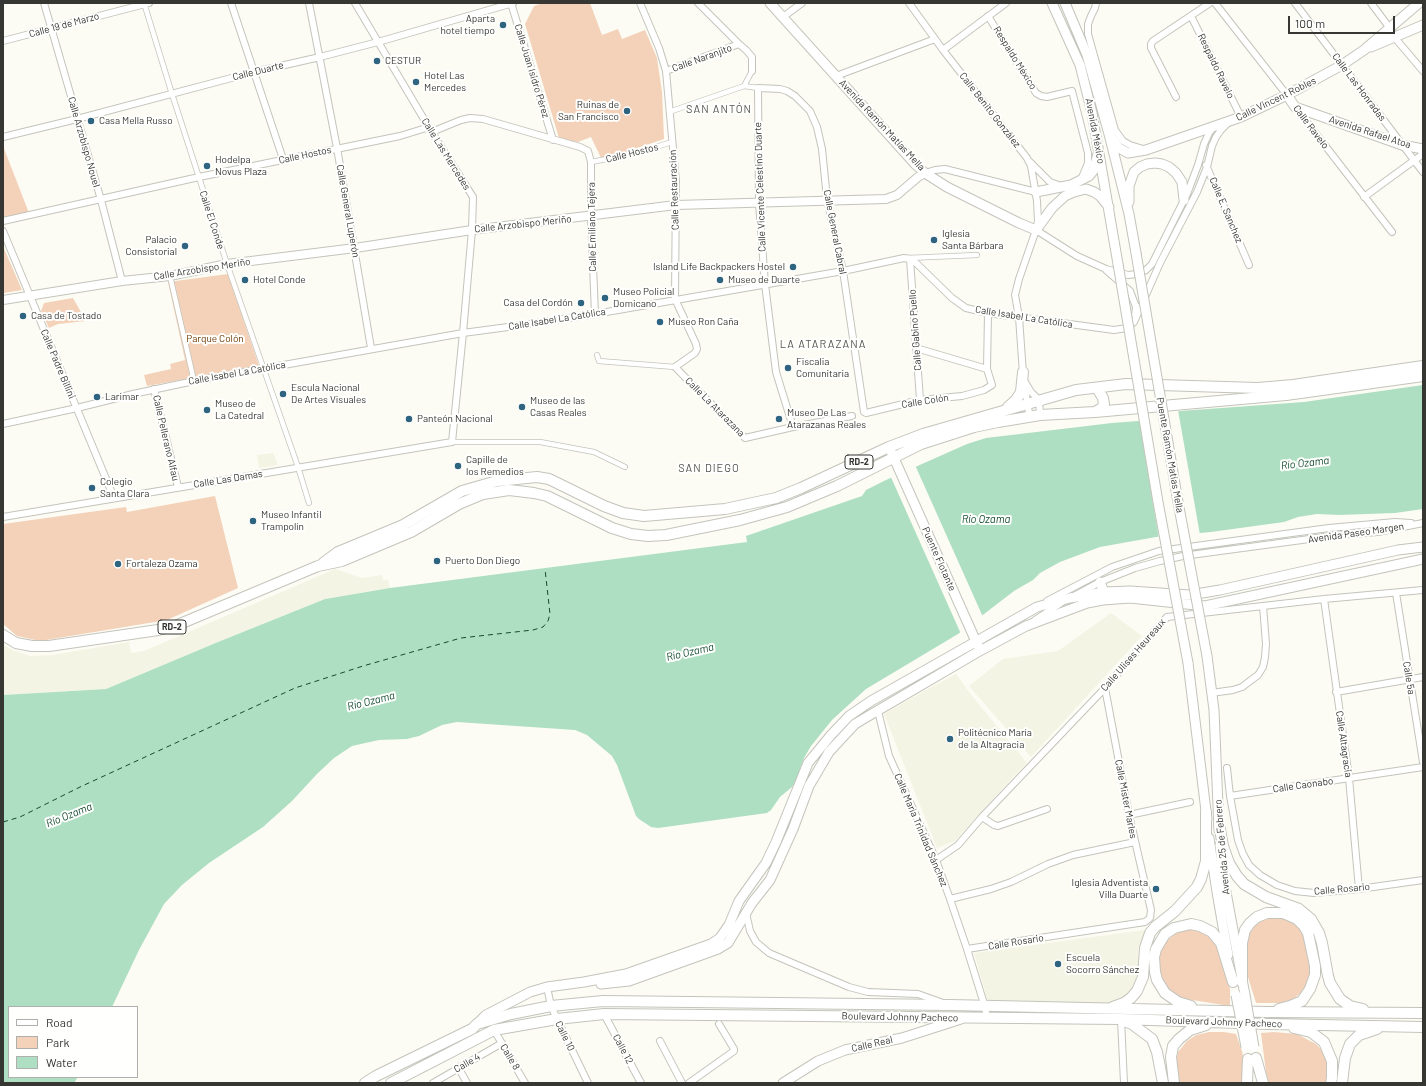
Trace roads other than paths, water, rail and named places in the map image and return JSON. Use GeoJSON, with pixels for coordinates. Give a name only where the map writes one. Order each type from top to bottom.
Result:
{"type":"FeatureCollection","features":[{"type":"Feature","properties":{"kind":"main road","name":"Avenida Ramón Matías Mella"},"geometry":{"type":"LineString","coordinates":[[770,3],[925,173],[947,187],[1036,230]]}},
{"type":"Feature","properties":{"kind":"main road","name":"Avenida México"},"geometry":{"type":"LineString","coordinates":[[1052,3],[1080,65],[1092,113],[1118,264]]}},
{"type":"Feature","properties":{"kind":"main road","name":"Avenida México"},"geometry":{"type":"LineString","coordinates":[[1065,3],[1087,55],[1129,214],[1136,253]]}},
{"type":"Feature","properties":{"kind":"main road"},"geometry":{"type":"LineString","coordinates":[[1364,50],[1419,3]]}},
{"type":"Feature","properties":{"kind":"main road"},"geometry":{"type":"LineString","coordinates":[[1364,50],[1423,25]]}},
{"type":"Feature","properties":{"kind":"main road","name":"Calle Vincent Robles"},"geometry":{"type":"LineString","coordinates":[[1230,121],[1287,96],[1342,65],[1364,50]]}},
{"type":"Feature","properties":{"kind":"main road","name":"Calle Ravelo"},"geometry":{"type":"LineString","coordinates":[[1287,96],[1295,107]]}},
{"type":"Feature","properties":{"kind":"main road","name":"Avenida Rafael Atoa"},"geometry":{"type":"LineString","coordinates":[[1295,107],[1402,145],[1423,149]]}},
{"type":"Feature","properties":{"kind":"main road","name":"Avenida México"},"geometry":{"type":"LineString","coordinates":[[1109,134],[1119,148],[1128,153],[1146,150],[1230,121]]}},
{"type":"Feature","properties":{"kind":"main road"},"geometry":{"type":"LineString","coordinates":[[1036,192],[1071,185],[1090,176],[1099,151]]}},
{"type":"Feature","properties":{"kind":"main road"},"geometry":{"type":"LineString","coordinates":[[1129,214],[1130,186],[1134,172],[1147,164],[1162,164],[1176,172],[1182,182],[1184,200]]}},
{"type":"Feature","properties":{"kind":"main road"},"geometry":{"type":"LineString","coordinates":[[1036,230],[1052,208],[1065,196],[1074,192],[1086,189],[1094,192],[1100,196],[1109,207]]}},
{"type":"Feature","properties":{"kind":"main road","name":"Puente Ramón Matías Mella"},"geometry":{"type":"LineString","coordinates":[[1136,253],[1178,502],[1206,656]]}},
{"type":"Feature","properties":{"kind":"main road","name":"Puente Ramón Matías Mella"},"geometry":{"type":"LineString","coordinates":[[1118,264],[1158,502],[1188,664]]}},
{"type":"Feature","properties":{"kind":"main road","name":"RD-2"},"geometry":{"type":"LineString","coordinates":[[318,566],[338,552],[403,525],[462,491],[497,481],[537,477],[549,479],[604,506],[623,513],[644,516],[725,509],[776,498],[801,488],[888,447],[929,432],[1000,410],[1076,390],[1126,384],[1258,388],[1293,385],[1423,366]]}},
{"type":"Feature","properties":{"kind":"main road"},"geometry":{"type":"LineString","coordinates":[[1000,410],[1016,400],[1020,392],[1024,376]]}},
{"type":"Feature","properties":{"kind":"main road","name":"RD-2"},"geometry":{"type":"LineString","coordinates":[[3,635],[16,643],[32,646],[49,646],[158,630],[175,626],[318,566],[342,561],[411,532],[459,504],[483,494],[509,490],[534,492],[547,496],[612,528],[642,536],[666,535],[740,520],[787,507],[895,463],[921,444],[948,434],[974,427],[1035,416],[1286,395],[1423,376]]}},
{"type":"Feature","properties":{"kind":"main road"},"geometry":{"type":"LineString","coordinates":[[1095,412],[1102,408],[1104,404],[1098,388]]}},
{"type":"Feature","properties":{"kind":"main road","name":"Puente Flotante"},"geometry":{"type":"LineString","coordinates":[[888,447],[981,651]]}},
{"type":"Feature","properties":{"kind":"main road"},"geometry":{"type":"LineString","coordinates":[[477,1024],[486,1015],[530,992],[547,987],[626,974],[711,944],[720,938],[729,925],[739,901],[766,863],[808,763],[849,716],[871,701],[1037,607],[1070,598],[1104,592],[1130,591],[1190,595],[1220,590],[1398,550],[1423,547]]}},
{"type":"Feature","properties":{"kind":"main road"},"geometry":{"type":"LineString","coordinates":[[584,982],[597,985],[629,981],[718,949],[728,943],[752,903],[770,880],[793,829],[809,786],[829,752],[855,724],[1026,626],[1087,603],[1103,600],[1130,598],[1205,606],[1423,559]]}},
{"type":"Feature","properties":{"kind":"main road"},"geometry":{"type":"LineString","coordinates":[[1100,582],[1104,592]]}},
{"type":"Feature","properties":{"kind":"main road","name":"Avenida 25 de Febrero"},"geometry":{"type":"LineString","coordinates":[[1206,656],[1214,710],[1223,876],[1240,995],[1252,1058],[1260,1083]]}},
{"type":"Feature","properties":{"kind":"main road","name":"Avenida 25 de Febrero"},"geometry":{"type":"LineString","coordinates":[[1188,664],[1217,892],[1238,982]]}},
{"type":"Feature","properties":{"kind":"main road"},"geometry":{"type":"LineString","coordinates":[[1108,1008],[1124,1003],[1137,991],[1143,977],[1145,948],[1150,933],[1155,927],[1175,911],[1197,887],[1201,879],[1206,862],[1206,812]]}},
{"type":"Feature","properties":{"kind":"main road"},"geometry":{"type":"LineString","coordinates":[[1219,824],[1223,846],[1229,863],[1244,884],[1266,897],[1299,908],[1311,919],[1319,933],[1322,943],[1330,983],[1340,999],[1356,1008],[1394,1013]]}},
{"type":"Feature","properties":{"kind":"main road"},"geometry":{"type":"LineString","coordinates":[[1238,982],[1242,943],[1245,930],[1257,917],[1267,914],[1283,913],[1297,919],[1304,926],[1312,945],[1315,966],[1315,975],[1310,989],[1302,1000],[1290,1006],[1267,1012]]}},
{"type":"Feature","properties":{"kind":"main road"},"geometry":{"type":"LineString","coordinates":[[1218,1010],[1186,1005],[1178,1002],[1165,993],[1157,980],[1154,957],[1156,949],[1165,934],[1174,928],[1192,924],[1212,932],[1221,943],[1238,982]]}},
{"type":"Feature","properties":{"kind":"main road","name":"Boulevard Johnny Pacheco"},"geometry":{"type":"LineString","coordinates":[[365,1083],[472,1029],[477,1024],[511,1014],[551,1006],[603,1001],[950,1005],[985,1007],[1267,1012],[1423,1013]]}},
{"type":"Feature","properties":{"kind":"main road","name":"Boulevard Johnny Pacheco"},"geometry":{"type":"LineString","coordinates":[[398,1082],[494,1030],[557,1019],[604,1014],[1121,1019],[1423,1027]]}},
{"type":"Feature","properties":{"kind":"main road","name":"Calle Real"},"geometry":{"type":"LineString","coordinates":[[783,1083],[818,1061],[845,1050],[902,1038],[966,1018]]}},
{"type":"Feature","properties":{"kind":"main road"},"geometry":{"type":"LineString","coordinates":[[1121,1019],[1132,1024],[1152,1039],[1157,1052],[1163,1083]]}},
{"type":"Feature","properties":{"kind":"main road"},"geometry":{"type":"LineString","coordinates":[[1174,1083],[1171,1057],[1173,1046],[1190,1030],[1219,1022]]}},
{"type":"Feature","properties":{"kind":"main road"},"geometry":{"type":"LineString","coordinates":[[1268,1024],[1311,1032],[1324,1042],[1332,1061],[1331,1083]]}},
{"type":"Feature","properties":{"kind":"main road"},"geometry":{"type":"LineString","coordinates":[[1342,1083],[1345,1058],[1350,1044],[1359,1035],[1372,1030],[1395,1026]]}},
{"type":"Feature","properties":{"kind":"main road"},"geometry":{"type":"LineString","coordinates":[[1247,1083],[1252,1058]]}},
{"type":"Feature","properties":{"kind":"main road"},"geometry":{"type":"LineString","coordinates":[[1252,1058],[1263,1083]]}},
{"type":"Feature","properties":{"kind":"main road","name":"Avenida 25 de Febrero"},"geometry":{"type":"LineString","coordinates":[[1252,1058],[1252,1083]]}},
{"type":"Feature","properties":{"kind":"street","name":"Calle Arzobispo Nouel"},"geometry":{"type":"LineString","coordinates":[[44,3],[101,200],[122,281]]}},
{"type":"Feature","properties":{"kind":"street","name":"Calle 19 de Marzo"},"geometry":{"type":"LineString","coordinates":[[3,41],[146,3]]}},
{"type":"Feature","properties":{"kind":"street","name":"Calle El Conde"},"geometry":{"type":"LineString","coordinates":[[146,3],[198,177],[298,467],[308,503]]}},
{"type":"Feature","properties":{"kind":"street"},"geometry":{"type":"LineString","coordinates":[[231,3],[283,159]]}},
{"type":"Feature","properties":{"kind":"street","name":"Calle General Luperón"},"geometry":{"type":"LineString","coordinates":[[309,3],[337,148],[372,348]]}},
{"type":"Feature","properties":{"kind":"street","name":"Calle Las Mercedes"},"geometry":{"type":"LineString","coordinates":[[355,3],[431,131],[473,198],[472,230],[452,442]]}},
{"type":"Feature","properties":{"kind":"street","name":"Calle Duarte"},"geometry":{"type":"LineString","coordinates":[[3,137],[254,72],[378,42],[512,3]]}},
{"type":"Feature","properties":{"kind":"street","name":"Calle Juan Isidro Pérez"},"geometry":{"type":"LineString","coordinates":[[512,3],[553,140]]}},
{"type":"Feature","properties":{"kind":"street","name":"Calle Restauración"},"geometry":{"type":"LineString","coordinates":[[640,3],[659,48],[666,71],[676,181],[675,299],[697,349],[695,353],[675,367]]}},
{"type":"Feature","properties":{"kind":"street"},"geometry":{"type":"LineString","coordinates":[[698,3],[752,57],[752,71],[744,86]]}},
{"type":"Feature","properties":{"kind":"street"},"geometry":{"type":"LineString","coordinates":[[783,17],[802,3]]}},
{"type":"Feature","properties":{"kind":"street","name":"Calle Benito González"},"geometry":{"type":"LineString","coordinates":[[909,3],[943,50],[1027,158],[1031,166],[1036,192],[1038,221],[1015,295],[1019,318],[1027,403],[1035,416]]}},
{"type":"Feature","properties":{"kind":"street"},"geometry":{"type":"LineString","coordinates":[[943,50],[1006,3]]}},
{"type":"Feature","properties":{"kind":"street"},"geometry":{"type":"LineString","coordinates":[[1096,3],[1088,24],[1088,34],[1115,130],[1123,141],[1146,150]]}},
{"type":"Feature","properties":{"kind":"street"},"geometry":{"type":"LineString","coordinates":[[1176,97],[1151,48],[1151,44],[1210,3]]}},
{"type":"Feature","properties":{"kind":"street","name":"Calle Ravelo"},"geometry":{"type":"LineString","coordinates":[[1215,3],[1287,96]]}},
{"type":"Feature","properties":{"kind":"street","name":"Calle Las Honradas"},"geometry":{"type":"LineString","coordinates":[[1295,3],[1423,172]]}},
{"type":"Feature","properties":{"kind":"street"},"geometry":{"type":"LineString","coordinates":[[1371,3],[1390,27],[1395,38],[1423,72]]}},
{"type":"Feature","properties":{"kind":"street","name":"Respaldo México"},"geometry":{"type":"LineString","coordinates":[[988,16],[1036,93],[1047,97],[1072,91],[1088,153],[1088,163],[1080,180]]}},
{"type":"Feature","properties":{"kind":"street","name":"Respaldo Ravelo"},"geometry":{"type":"LineString","coordinates":[[1191,16],[1241,117]]}},
{"type":"Feature","properties":{"kind":"street"},"geometry":{"type":"LineString","coordinates":[[836,76],[936,40]]}},
{"type":"Feature","properties":{"kind":"street","name":"Calle Naranjito"},"geometry":{"type":"LineString","coordinates":[[666,71],[739,44]]}},
{"type":"Feature","properties":{"kind":"street"},"geometry":{"type":"LineString","coordinates":[[669,112],[744,86],[758,88]]}},
{"type":"Feature","properties":{"kind":"street","name":"Calle General Cabral"},"geometry":{"type":"LineString","coordinates":[[758,88],[788,91],[810,111],[817,127],[822,149],[827,200],[842,270],[864,412],[866,413]]}},
{"type":"Feature","properties":{"kind":"street","name":"Calle Vicente Celestino Duarte"},"geometry":{"type":"LineString","coordinates":[[758,88],[759,203],[765,284],[776,372],[793,427]]}},
{"type":"Feature","properties":{"kind":"street","name":"Calle Ravelo"},"geometry":{"type":"LineString","coordinates":[[1295,107],[1364,198],[1392,232]]}},
{"type":"Feature","properties":{"kind":"street","name":"Calle Hostos"},"geometry":{"type":"LineString","coordinates":[[3,221],[198,177],[400,136],[426,128],[434,131],[470,118],[483,119],[553,140],[580,146],[588,151],[591,162],[632,154],[672,142]]}},
{"type":"Feature","properties":{"kind":"street","name":"Calle Vincent Robles"},"geometry":{"type":"LineString","coordinates":[[1134,322],[1156,273],[1197,192],[1207,167],[1212,146],[1216,137],[1230,121]]}},
{"type":"Feature","properties":{"kind":"street"},"geometry":{"type":"LineString","coordinates":[[1036,230],[1077,256],[1106,270],[1128,275],[1137,274],[1146,270],[1152,264],[1184,200],[1206,139],[1213,127]]}},
{"type":"Feature","properties":{"kind":"street"},"geometry":{"type":"LineString","coordinates":[[1364,198],[1423,154]]}},
{"type":"Feature","properties":{"kind":"street","name":"Calle E. Sanchez"},"geometry":{"type":"LineString","coordinates":[[1201,156],[1249,265]]}},
{"type":"Feature","properties":{"kind":"street"},"geometry":{"type":"LineString","coordinates":[[1027,158],[1050,182],[1063,186]]}},
{"type":"Feature","properties":{"kind":"street","name":"Calle Emiliano Tejera"},"geometry":{"type":"LineString","coordinates":[[591,162],[591,216],[595,314]]}},
{"type":"Feature","properties":{"kind":"street","name":"Calle Arzobispo Meriño"},"geometry":{"type":"LineString","coordinates":[[3,300],[122,281],[170,276],[227,264],[355,248],[472,230],[676,205],[886,199],[897,195],[918,177],[935,170],[945,169],[1036,192]]}},
{"type":"Feature","properties":{"kind":"street","name":"Calle Padre Billini"},"geometry":{"type":"LineString","coordinates":[[3,231],[114,498]]}},
{"type":"Feature","properties":{"kind":"street"},"geometry":{"type":"LineString","coordinates":[[907,258],[977,255]]}},
{"type":"Feature","properties":{"kind":"street","name":"Calle Isabel La Católica"},"geometry":{"type":"LineString","coordinates":[[3,424],[154,389],[372,348],[595,314],[907,258],[915,262],[952,298],[966,308],[1019,318],[1114,330],[1127,328],[1134,322]]}},
{"type":"Feature","properties":{"kind":"street","name":"Calle Gabino Puello"},"geometry":{"type":"LineString","coordinates":[[907,258],[920,400]]}},
{"type":"Feature","properties":{"kind":"street"},"geometry":{"type":"LineString","coordinates":[[1106,270],[1130,291],[1136,307],[1134,322]]}},
{"type":"Feature","properties":{"kind":"street"},"geometry":{"type":"LineString","coordinates":[[170,276],[194,381]]}},
{"type":"Feature","properties":{"kind":"street"},"geometry":{"type":"LineString","coordinates":[[916,348],[987,369],[988,313]]}},
{"type":"Feature","properties":{"kind":"street"},"geometry":{"type":"LineString","coordinates":[[596,354],[599,361],[675,367]]}},
{"type":"Feature","properties":{"kind":"street","name":"Calle La Atarazana"},"geometry":{"type":"LineString","coordinates":[[675,367],[746,438],[793,427],[852,416]]}},
{"type":"Feature","properties":{"kind":"street","name":"Calle Colón"},"geometry":{"type":"LineString","coordinates":[[866,413],[920,400],[962,396],[984,390],[992,385],[987,369]]}},
{"type":"Feature","properties":{"kind":"street"},"geometry":{"type":"LineString","coordinates":[[1024,376],[1032,392],[1039,400],[1035,416]]}},
{"type":"Feature","properties":{"kind":"street","name":"Calle Pellerano Alfau"},"geometry":{"type":"LineString","coordinates":[[154,389],[178,487]]}},
{"type":"Feature","properties":{"kind":"street"},"geometry":{"type":"LineString","coordinates":[[452,442],[540,442],[594,452],[624,467]]}},
{"type":"Feature","properties":{"kind":"street","name":"Calle Las Damas"},"geometry":{"type":"LineString","coordinates":[[3,517],[452,442]]}},
{"type":"Feature","properties":{"kind":"street","name":"Avenida Paseo Margen"},"geometry":{"type":"LineString","coordinates":[[1037,607],[1112,567],[1159,551],[1329,528],[1395,522],[1423,523]]}},
{"type":"Feature","properties":{"kind":"street","name":"Avenida Paseo Margen"},"geometry":{"type":"LineString","coordinates":[[1026,626],[1070,598],[1100,582],[1135,568],[1160,561],[1183,556],[1339,535],[1378,532],[1423,523]]}},
{"type":"Feature","properties":{"kind":"street","name":"Calle Ulises Heureaux"},"geometry":{"type":"LineString","coordinates":[[936,860],[958,845],[982,817],[1104,688],[1167,617],[1324,599],[1423,590]]}},
{"type":"Feature","properties":{"kind":"street","name":"Calle 5a"},"geometry":{"type":"LineString","coordinates":[[1396,593],[1423,762]]}},
{"type":"Feature","properties":{"kind":"street","name":"Calle Altagracia"},"geometry":{"type":"LineString","coordinates":[[1324,599],[1349,778],[1359,888]]}},
{"type":"Feature","properties":{"kind":"street"},"geometry":{"type":"LineString","coordinates":[[1211,693],[1242,687],[1258,676],[1266,657],[1263,606]]}},
{"type":"Feature","properties":{"kind":"street"},"geometry":{"type":"LineString","coordinates":[[1336,692],[1423,677]]}},
{"type":"Feature","properties":{"kind":"street","name":"Calle Mister Marles"},"geometry":{"type":"LineString","coordinates":[[1104,688],[1129,815],[1151,910]]}},
{"type":"Feature","properties":{"kind":"street","name":"Calle María Trinidad Sánchez"},"geometry":{"type":"LineString","coordinates":[[878,711],[889,756],[936,860],[950,899],[967,949],[987,1018]]}},
{"type":"Feature","properties":{"kind":"street","name":"Calle Caonabo"},"geometry":{"type":"LineString","coordinates":[[1230,796],[1423,767]]}},
{"type":"Feature","properties":{"kind":"street","name":"Calle Rosario"},"geometry":{"type":"LineString","coordinates":[[1227,768],[1230,796],[1238,840],[1243,854],[1250,865],[1260,875],[1277,885],[1295,891],[1314,893],[1423,880]]}},
{"type":"Feature","properties":{"kind":"street"},"geometry":{"type":"LineString","coordinates":[[1129,815],[1190,802]]}},
{"type":"Feature","properties":{"kind":"street"},"geometry":{"type":"LineString","coordinates":[[982,817],[998,826],[1047,809]]}},
{"type":"Feature","properties":{"kind":"street"},"geometry":{"type":"LineString","coordinates":[[950,899],[991,889],[1011,882],[1048,864],[1073,855],[1135,842]]}},
{"type":"Feature","properties":{"kind":"street","name":"Calle Rosario"},"geometry":{"type":"LineString","coordinates":[[967,949],[1145,922],[1150,918],[1151,910]]}},
{"type":"Feature","properties":{"kind":"street","name":"Boulevard Johnny Pacheco"},"geometry":{"type":"LineString","coordinates":[[746,913],[750,931],[756,942],[769,953],[849,987],[868,992],[918,994],[950,1005]]}},
{"type":"Feature","properties":{"kind":"street","name":"Calle 10"},"geometry":{"type":"LineString","coordinates":[[547,987],[551,1006],[588,1083]]}},
{"type":"Feature","properties":{"kind":"street","name":"Calle 12"},"geometry":{"type":"LineString","coordinates":[[604,1014],[641,1083]]}},
{"type":"Feature","properties":{"kind":"street"},"geometry":{"type":"LineString","coordinates":[[1121,1019],[1124,1083]]}},
{"type":"Feature","properties":{"kind":"street"},"geometry":{"type":"LineString","coordinates":[[689,1083],[734,1051],[719,1024]]}},
{"type":"Feature","properties":{"kind":"street","name":"Calle 8"},"geometry":{"type":"LineString","coordinates":[[494,1030],[525,1083]]}},
{"type":"Feature","properties":{"kind":"street"},"geometry":{"type":"LineString","coordinates":[[660,1041],[682,1083]]}},
{"type":"Feature","properties":{"kind":"street","name":"Calle 4"},"geometry":{"type":"LineString","coordinates":[[432,1083],[502,1043]]}},
{"type":"Feature","properties":{"kind":"street"},"geometry":{"type":"LineString","coordinates":[[458,1067],[467,1083]]}},
{"type":"Feature","properties":{"kind":"street"},"geometry":{"type":"LineString","coordinates":[[394,1068],[398,1082]]}},
{"type":"Feature","properties":{"kind":"water","name":"Río Ozama"},"geometry":{"type":"Polygon","coordinates":[[[1423,385],[1423,509],[1395,513],[1339,515],[1317,514],[1298,517],[1284,522],[1211,532],[1156,537],[1100,547],[1060,562],[1040,573],[1033,580],[1014,591],[958,634],[866,689],[832,720],[811,746],[804,758],[795,783],[780,797],[771,810],[767,813],[658,828],[651,827],[636,816],[617,765],[612,756],[587,735],[575,730],[457,722],[442,725],[419,736],[407,739],[379,740],[352,746],[334,758],[292,801],[263,827],[209,863],[182,885],[164,904],[139,950],[112,1006],[8,1006],[8,1078],[77,1078],[74,1083],[3,1083],[3,695],[106,689],[325,599],[390,588],[747,542],[746,536],[862,496],[866,490],[886,480],[967,444],[986,438],[1138,421],[1180,411],[1304,402],[1423,385]]]}},
{"type":"Feature","properties":{"kind":"place","name":"Aparta hotel tiempo"},"geometry":{"type":"Point","coordinates":[503,25]}},
{"type":"Feature","properties":{"kind":"place","name":"CESTUR"},"geometry":{"type":"Point","coordinates":[377,61]}},
{"type":"Feature","properties":{"kind":"place","name":"Hotel Las Mercedes"},"geometry":{"type":"Point","coordinates":[416,82]}},
{"type":"Feature","properties":{"kind":"place","name":"Ruinas de San Francisco"},"geometry":{"type":"Point","coordinates":[627,111]}},
{"type":"Feature","properties":{"kind":"place","name":"Casa Mella Russo"},"geometry":{"type":"Point","coordinates":[91,121]}},
{"type":"Feature","properties":{"kind":"place","name":"Hodelpa Novus Plaza"},"geometry":{"type":"Point","coordinates":[207,166]}},
{"type":"Feature","properties":{"kind":"place","name":"Iglesia Santa Bárbara"},"geometry":{"type":"Point","coordinates":[934,240]}},
{"type":"Feature","properties":{"kind":"place","name":"Palacio Consistorial"},"geometry":{"type":"Point","coordinates":[185,246]}},
{"type":"Feature","properties":{"kind":"place","name":"Island Life Backpackers Hostel"},"geometry":{"type":"Point","coordinates":[793,267]}},
{"type":"Feature","properties":{"kind":"place","name":"Hotel Conde"},"geometry":{"type":"Point","coordinates":[245,280]}},
{"type":"Feature","properties":{"kind":"place","name":"Museo de Duarte"},"geometry":{"type":"Point","coordinates":[720,280]}},
{"type":"Feature","properties":{"kind":"place","name":"Museo Policial Domicano"},"geometry":{"type":"Point","coordinates":[605,298]}},
{"type":"Feature","properties":{"kind":"place","name":"Casa del Cordón"},"geometry":{"type":"Point","coordinates":[581,303]}},
{"type":"Feature","properties":{"kind":"place","name":"Casa de Tostado"},"geometry":{"type":"Point","coordinates":[23,316]}},
{"type":"Feature","properties":{"kind":"place","name":"Museo Ron Caña"},"geometry":{"type":"Point","coordinates":[660,322]}},
{"type":"Feature","properties":{"kind":"place","name":"Fiscalia Comunitaria"},"geometry":{"type":"Point","coordinates":[788,368]}},
{"type":"Feature","properties":{"kind":"place","name":"Escula Nacional De Artes Visuales"},"geometry":{"type":"Point","coordinates":[283,394]}},
{"type":"Feature","properties":{"kind":"place","name":"Larimar"},"geometry":{"type":"Point","coordinates":[97,397]}},
{"type":"Feature","properties":{"kind":"place","name":"Museo de las Casas Reales"},"geometry":{"type":"Point","coordinates":[522,407]}},
{"type":"Feature","properties":{"kind":"place","name":"Museo de La Catedral"},"geometry":{"type":"Point","coordinates":[207,410]}},
{"type":"Feature","properties":{"kind":"place","name":"Panteón Nacional"},"geometry":{"type":"Point","coordinates":[409,419]}},
{"type":"Feature","properties":{"kind":"place","name":"Museo De Las Atarazanas Reales"},"geometry":{"type":"Point","coordinates":[779,419]}},
{"type":"Feature","properties":{"kind":"place","name":"Capille de los Remedios"},"geometry":{"type":"Point","coordinates":[458,466]}},
{"type":"Feature","properties":{"kind":"place","name":"Colegio Santa Clara"},"geometry":{"type":"Point","coordinates":[92,488]}},
{"type":"Feature","properties":{"kind":"place","name":"Museo Infantil Trampolín"},"geometry":{"type":"Point","coordinates":[253,521]}},
{"type":"Feature","properties":{"kind":"place","name":"Puerto Don Diego"},"geometry":{"type":"Point","coordinates":[437,561]}},
{"type":"Feature","properties":{"kind":"place","name":"Fortaleza Ozama"},"geometry":{"type":"Point","coordinates":[118,564]}},
{"type":"Feature","properties":{"kind":"place","name":"Politécnico María de la Altagracia"},"geometry":{"type":"Point","coordinates":[950,739]}},
{"type":"Feature","properties":{"kind":"place","name":"Iglesia Adventista Villa Duarte"},"geometry":{"type":"Point","coordinates":[1156,889]}},
{"type":"Feature","properties":{"kind":"place","name":"Escuela Socorro Sánchez"},"geometry":{"type":"Point","coordinates":[1058,964]}},
{"type":"Feature","properties":{"kind":"district","name":"SAN ANTÓN"},"geometry":{"type":"Point","coordinates":[719,109]}},
{"type":"Feature","properties":{"kind":"district","name":"LA ATARAZANA"},"geometry":{"type":"Point","coordinates":[823,344]}},
{"type":"Feature","properties":{"kind":"district","name":"SAN DIEGO"},"geometry":{"type":"Point","coordinates":[709,468]}},
{"type":"Feature","properties":{"kind":"park label","name":"Parque Colón"},"geometry":{"type":"Point","coordinates":[215,339]}}]}
